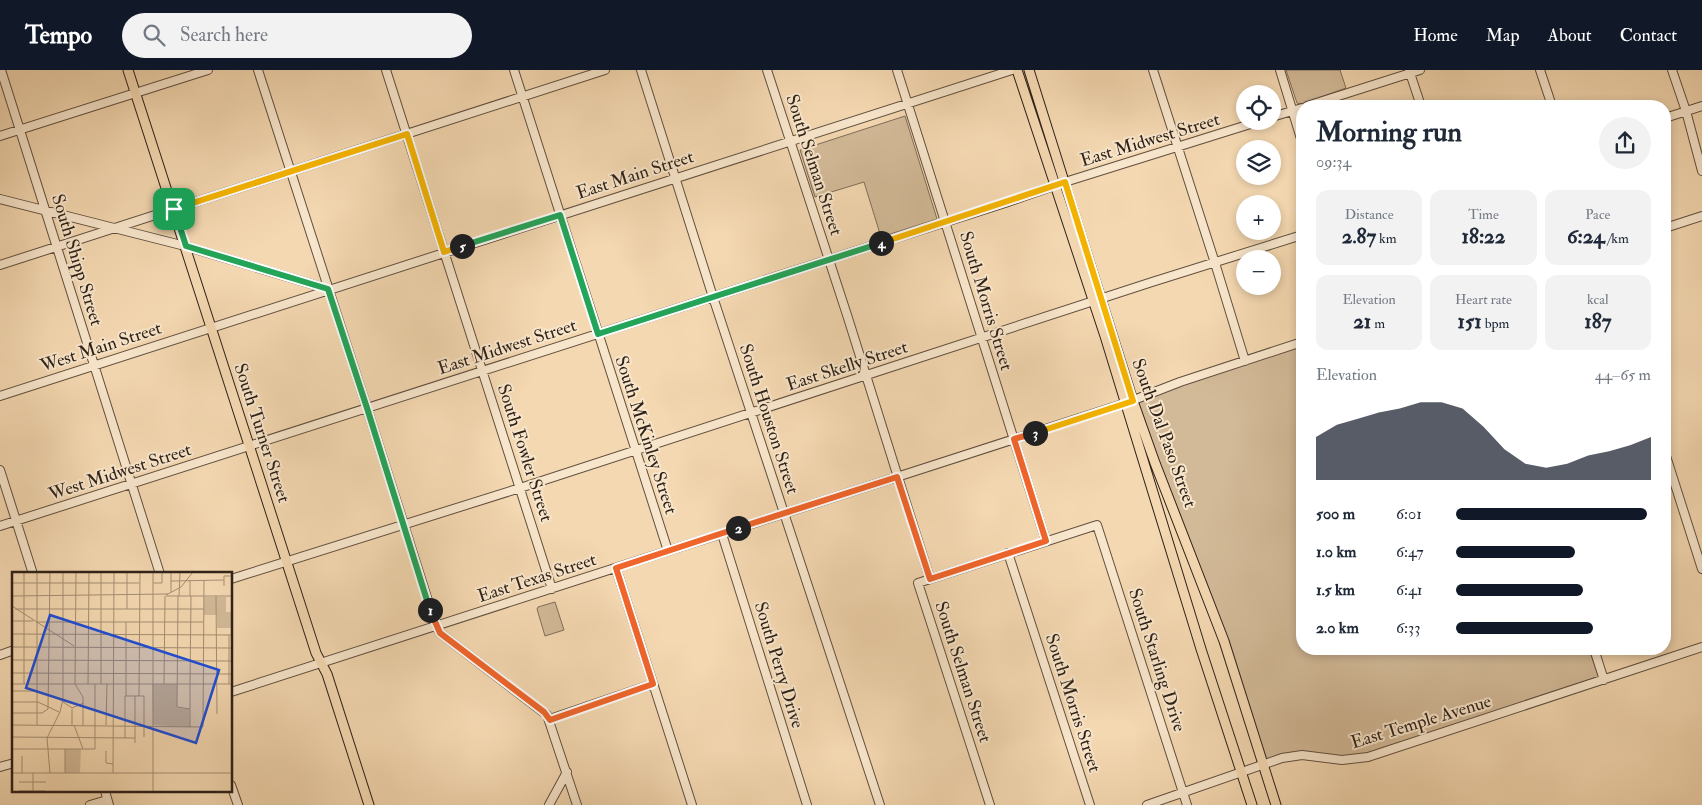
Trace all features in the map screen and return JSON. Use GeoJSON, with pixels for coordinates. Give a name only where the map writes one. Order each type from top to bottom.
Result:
{"type":"FeatureCollection","features":[{"type":"Feature","properties":{"kind":"main road","name":"South Turner Street"},"geometry":{"type":"LineString","coordinates":[[128,70],[186,246],[229,388],[316,653],[327,674],[369,805]]}},
{"type":"Feature","properties":{"kind":"main road","name":"South Dal Paso Street"},"geometry":{"type":"LineString","coordinates":[[1017,70],[1055,186],[1097,300],[1130,402],[1204,658],[1252,805]]}},
{"type":"Feature","properties":{"kind":"main road","name":"South Dal Paso Street"},"geometry":{"type":"LineString","coordinates":[[1029,70],[1065,182],[1097,300]]}},
{"type":"Feature","properties":{"kind":"main road","name":"South Dal Paso Street"},"geometry":{"type":"LineString","coordinates":[[1130,402],[1224,641],[1276,805]]}},
{"type":"Feature","properties":{"kind":"street","name":"South Shipp Street"},"geometry":{"type":"LineString","coordinates":[[1,70],[159,572]]}},
{"type":"Feature","properties":{"kind":"street"},"geometry":{"type":"LineString","coordinates":[[0,136],[208,70]]}},
{"type":"Feature","properties":{"kind":"street"},"geometry":{"type":"LineString","coordinates":[[258,70],[436,626],[440,633],[544,712],[550,720],[577,805]]}},
{"type":"Feature","properties":{"kind":"street","name":"South Fowler Street"},"geometry":{"type":"LineString","coordinates":[[386,70],[552,589]]}},
{"type":"Feature","properties":{"kind":"street","name":"South McKinley Street"},"geometry":{"type":"LineString","coordinates":[[514,70],[668,551]]}},
{"type":"Feature","properties":{"kind":"street"},"geometry":{"type":"LineString","coordinates":[[0,265],[605,70]]}},
{"type":"Feature","properties":{"kind":"street","name":"South Houston Street"},"geometry":{"type":"LineString","coordinates":[[641,70],[712,297],[880,805]]}},
{"type":"Feature","properties":{"kind":"street","name":"South Selman Street"},"geometry":{"type":"LineString","coordinates":[[767,70],[791,140],[930,579],[918,583],[990,805]]}},
{"type":"Feature","properties":{"kind":"street","name":"South Morris Street"},"geometry":{"type":"LineString","coordinates":[[897,70],[1046,541]]}},
{"type":"Feature","properties":{"kind":"street","name":"East Main Street"},"geometry":{"type":"LineString","coordinates":[[212,328],[328,289],[1012,70]]}},
{"type":"Feature","properties":{"kind":"street"},"geometry":{"type":"LineString","coordinates":[[1153,70],[1245,361]]}},
{"type":"Feature","properties":{"kind":"street"},"geometry":{"type":"LineString","coordinates":[[1280,70],[1296,121]]}},
{"type":"Feature","properties":{"kind":"street"},"geometry":{"type":"LineString","coordinates":[[1325,100],[1420,70]]}},
{"type":"Feature","properties":{"kind":"street"},"geometry":{"type":"LineString","coordinates":[[1540,70],[1550,100]]}},
{"type":"Feature","properties":{"kind":"street"},"geometry":{"type":"LineString","coordinates":[[1672,70],[1686,111],[1702,171]]}},
{"type":"Feature","properties":{"kind":"street"},"geometry":{"type":"LineString","coordinates":[[1410,72],[1419,100]]}},
{"type":"Feature","properties":{"kind":"street"},"geometry":{"type":"LineString","coordinates":[[1671,116],[1702,106]]}},
{"type":"Feature","properties":{"kind":"street"},"geometry":{"type":"LineString","coordinates":[[1281,114],[1296,110]]}},
{"type":"Feature","properties":{"kind":"street","name":"East Midwest Street"},"geometry":{"type":"LineString","coordinates":[[249,446],[1065,182],[1236,129]]}},
{"type":"Feature","properties":{"kind":"street"},"geometry":{"type":"LineString","coordinates":[[0,199],[186,246],[328,289]]}},
{"type":"Feature","properties":{"kind":"street"},"geometry":{"type":"LineString","coordinates":[[1671,226],[1702,216]]}},
{"type":"Feature","properties":{"kind":"street","name":"East Skelly Street"},"geometry":{"type":"LineString","coordinates":[[232,579],[520,488],[1097,300],[1296,238]]}},
{"type":"Feature","properties":{"kind":"street","name":"West Main Street"},"geometry":{"type":"LineString","coordinates":[[0,396],[212,328]]}},
{"type":"Feature","properties":{"kind":"street","name":"East Texas Street"},"geometry":{"type":"LineString","coordinates":[[232,692],[1130,402],[1180,382],[1296,344]]}},
{"type":"Feature","properties":{"kind":"street","name":"West Midwest Street"},"geometry":{"type":"LineString","coordinates":[[0,526],[249,446]]}},
{"type":"Feature","properties":{"kind":"street"},"geometry":{"type":"LineString","coordinates":[[0,470],[32,572]]}},
{"type":"Feature","properties":{"kind":"street"},"geometry":{"type":"LineString","coordinates":[[1671,472],[1702,569]]}},
{"type":"Feature","properties":{"kind":"street","name":"South Starling Drive"},"geometry":{"type":"LineString","coordinates":[[1046,541],[1097,525],[1188,805]]}},
{"type":"Feature","properties":{"kind":"street","name":"South Perry Drive"},"geometry":{"type":"LineString","coordinates":[[722,534],[807,805]]}},
{"type":"Feature","properties":{"kind":"street"},"geometry":{"type":"LineString","coordinates":[[930,579],[1046,541]]}},
{"type":"Feature","properties":{"kind":"street","name":"South Morris Street"},"geometry":{"type":"LineString","coordinates":[[1008,553],[1090,805]]}},
{"type":"Feature","properties":{"kind":"street"},"geometry":{"type":"LineString","coordinates":[[616,568],[692,805]]}},
{"type":"Feature","properties":{"kind":"street","name":"East Temple Avenue"},"geometry":{"type":"LineString","coordinates":[[1147,805],[1282,758],[1302,755],[1342,760],[1363,759],[1702,647]]}},
{"type":"Feature","properties":{"kind":"street"},"geometry":{"type":"LineString","coordinates":[[0,655],[12,651]]}},
{"type":"Feature","properties":{"kind":"street"},"geometry":{"type":"LineString","coordinates":[[1596,655],[1604,680]]}},
{"type":"Feature","properties":{"kind":"street"},"geometry":{"type":"LineString","coordinates":[[550,720],[653,684]]}},
{"type":"Feature","properties":{"kind":"street"},"geometry":{"type":"LineString","coordinates":[[549,805],[566,772]]}},
{"type":"Feature","properties":{"kind":"street"},"geometry":{"type":"LineString","coordinates":[[232,788],[238,805]]}},
{"type":"Feature","properties":{"kind":"street"},"geometry":{"type":"LineString","coordinates":[[90,805],[107,799]]}},
{"type":"Feature","properties":{"kind":"shaded area"},"geometry":{"type":"Polygon","coordinates":[[[1286,70],[1340,70],[1346,88],[1312,100],[1296,100],[1286,70]]]}},
{"type":"Feature","properties":{"kind":"shaded area"},"geometry":{"type":"Polygon","coordinates":[[[905,116],[937,219],[881,237],[864,182],[815,197],[800,150],[905,116]]]}},
{"type":"Feature","properties":{"kind":"shaded area"},"geometry":{"type":"Polygon","coordinates":[[[1296,344],[1296,655],[1591,655],[1600,681],[1368,757],[1312,756],[1263,764],[1224,641],[1133,401],[1296,344]]]}},
{"type":"Feature","properties":{"kind":"shaded area"},"geometry":{"type":"Polygon","coordinates":[[[555,602],[564,630],[545,636],[537,609],[538,607],[555,602]]]}},
{"type":"Feature","properties":{"kind":"route"},"geometry":{"type":"LineString","coordinates":[[407,134],[444,252],[560,215],[598,334],[1065,182],[1133,401],[1014,439],[1046,541],[930,579],[897,477],[616,568],[653,684],[550,720],[544,712],[437,630],[328,289],[186,246],[174,209],[407,134]]}}]}
